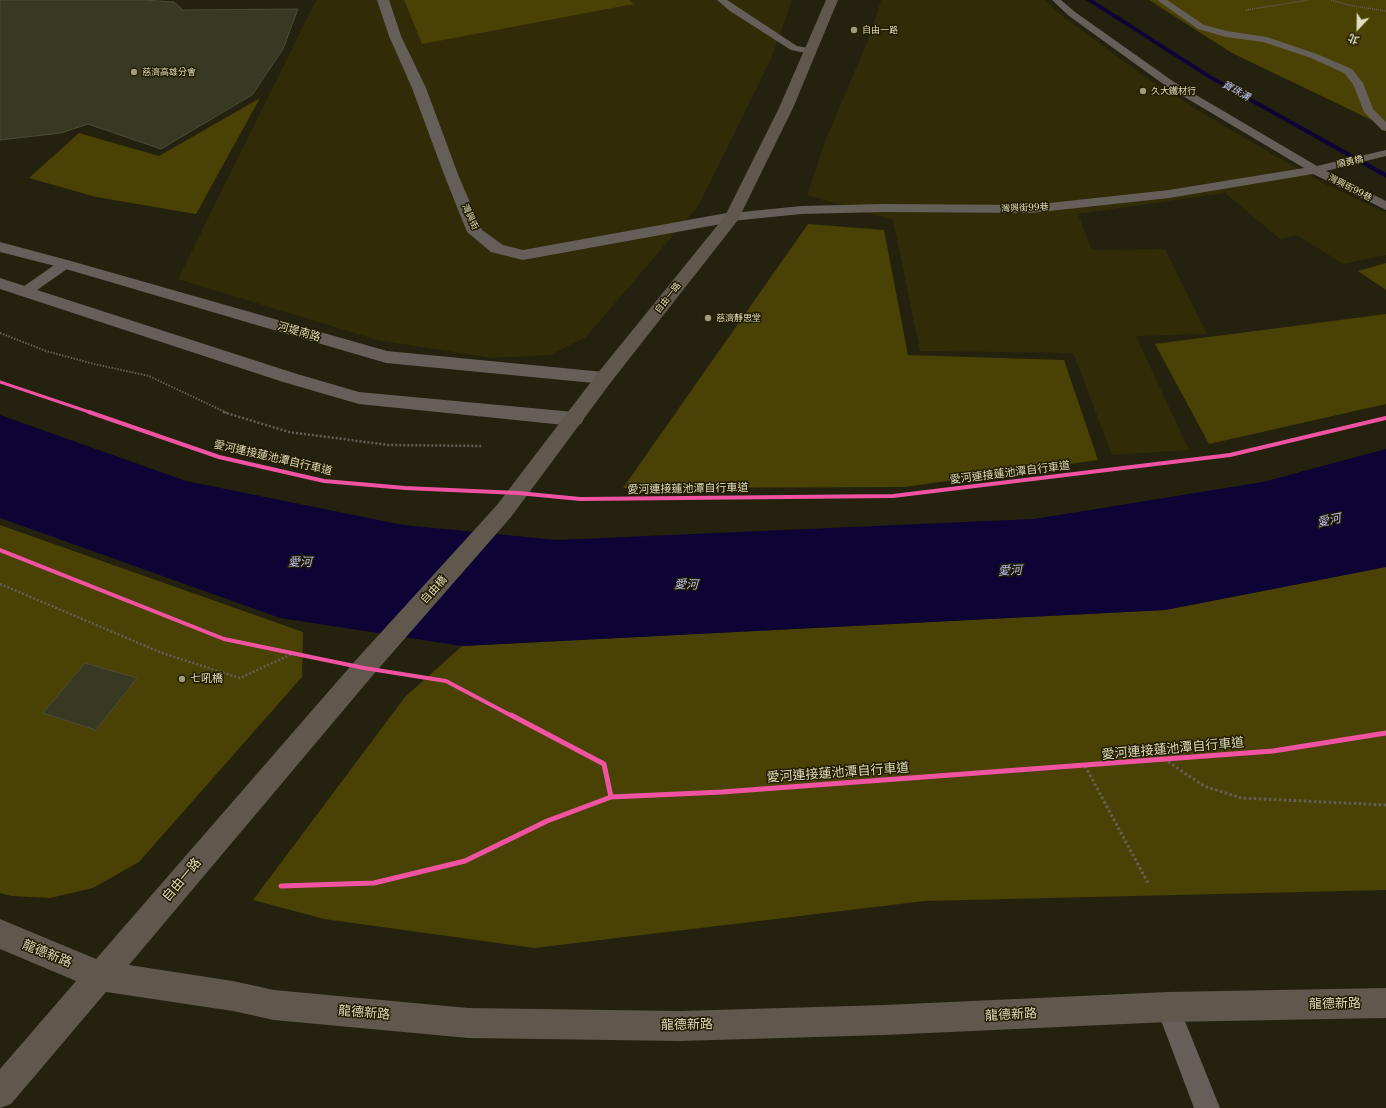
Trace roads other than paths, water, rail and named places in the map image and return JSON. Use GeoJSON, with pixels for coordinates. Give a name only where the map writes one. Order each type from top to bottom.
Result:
{"type":"FeatureCollection","features":[{"type":"Feature","properties":{"kind":"street","name":"灣興街"},"geometry":{"type":"LineString","coordinates":[[383,0],[395,36],[420,88],[452,177],[475,232],[497,248],[523,255],[627,238],[732,217]]}},
{"type":"Feature","properties":{"kind":"street","name":"自由一路"},"geometry":{"type":"LineString","coordinates":[[504,511],[604,378],[732,217],[786,108],[832,0]]}},
{"type":"Feature","properties":{"kind":"street","name":"河堤南路"},"geometry":{"type":"LineString","coordinates":[[0,247],[65,264],[386,357],[604,378]]}},
{"type":"Feature","properties":{"kind":"street"},"geometry":{"type":"LineString","coordinates":[[0,283],[290,378],[359,398],[574,419]]}},
{"type":"Feature","properties":{"kind":"street","name":"自由橋"},"geometry":{"type":"LineString","coordinates":[[364,668],[504,511]]}},
{"type":"Feature","properties":{"kind":"street","name":"自由一路"},"geometry":{"type":"LineString","coordinates":[[0,1094],[364,668]]}},
{"type":"Feature","properties":{"kind":"street","name":"龍德新路"},"geometry":{"type":"LineString","coordinates":[[0,934],[101,976],[233,996],[274,1005],[468,1023],[680,1026],[885,1020],[1168,1007],[1386,1003]]}},
{"type":"Feature","properties":{"kind":"lane"},"geometry":{"type":"LineString","coordinates":[[721,0],[733,10],[794,48],[811,51]]}},
{"type":"Feature","properties":{"kind":"lane","name":"灣興街99巷"},"geometry":{"type":"LineString","coordinates":[[1056,0],[1072,14],[1170,84],[1315,170],[1386,206]]}},
{"type":"Feature","properties":{"kind":"lane"},"geometry":{"type":"LineString","coordinates":[[1161,0],[1201,27],[1226,34],[1264,39],[1314,56],[1348,71],[1358,83],[1368,110],[1386,128]]}},
{"type":"Feature","properties":{"kind":"lane","name":"順勇橋"},"geometry":{"type":"LineString","coordinates":[[1315,170],[1386,153]]}},
{"type":"Feature","properties":{"kind":"lane","name":"灣興街99巷"},"geometry":{"type":"LineString","coordinates":[[732,217],[801,210],[884,208],[1031,209],[1169,194],[1315,170]]}},
{"type":"Feature","properties":{"kind":"lane"},"geometry":{"type":"LineString","coordinates":[[25,292],[65,264]]}},
{"type":"Feature","properties":{"kind":"lane"},"geometry":{"type":"LineString","coordinates":[[1168,1007],[1207,1108]]}},
{"type":"Feature","properties":{"kind":"water","name":"愛河"},"geometry":{"type":"Polygon","coordinates":[[[0,415],[186,481],[403,525],[557,540],[1034,519],[1263,482],[1386,449],[1386,567],[1165,610],[462,646],[280,618],[0,518],[0,415]]]}},
{"type":"Feature","properties":{"kind":"waterway","name":"寶珠溝"},"geometry":{"type":"LineString","coordinates":[[1089,0],[1210,77],[1386,176]]}},
{"type":"Feature","properties":{"kind":"place","name":"自由一路"},"geometry":{"type":"Point","coordinates":[854,30]}},
{"type":"Feature","properties":{"kind":"place","name":"慈濟高雄分會"},"geometry":{"type":"Point","coordinates":[134,72]}},
{"type":"Feature","properties":{"kind":"place","name":"久大鐵材行"},"geometry":{"type":"Point","coordinates":[1143,91]}},
{"type":"Feature","properties":{"kind":"place","name":"慈濟靜思堂"},"geometry":{"type":"Point","coordinates":[708,318]}},
{"type":"Feature","properties":{"kind":"place","name":"七吼橋"},"geometry":{"type":"Point","coordinates":[182,679]}}]}
